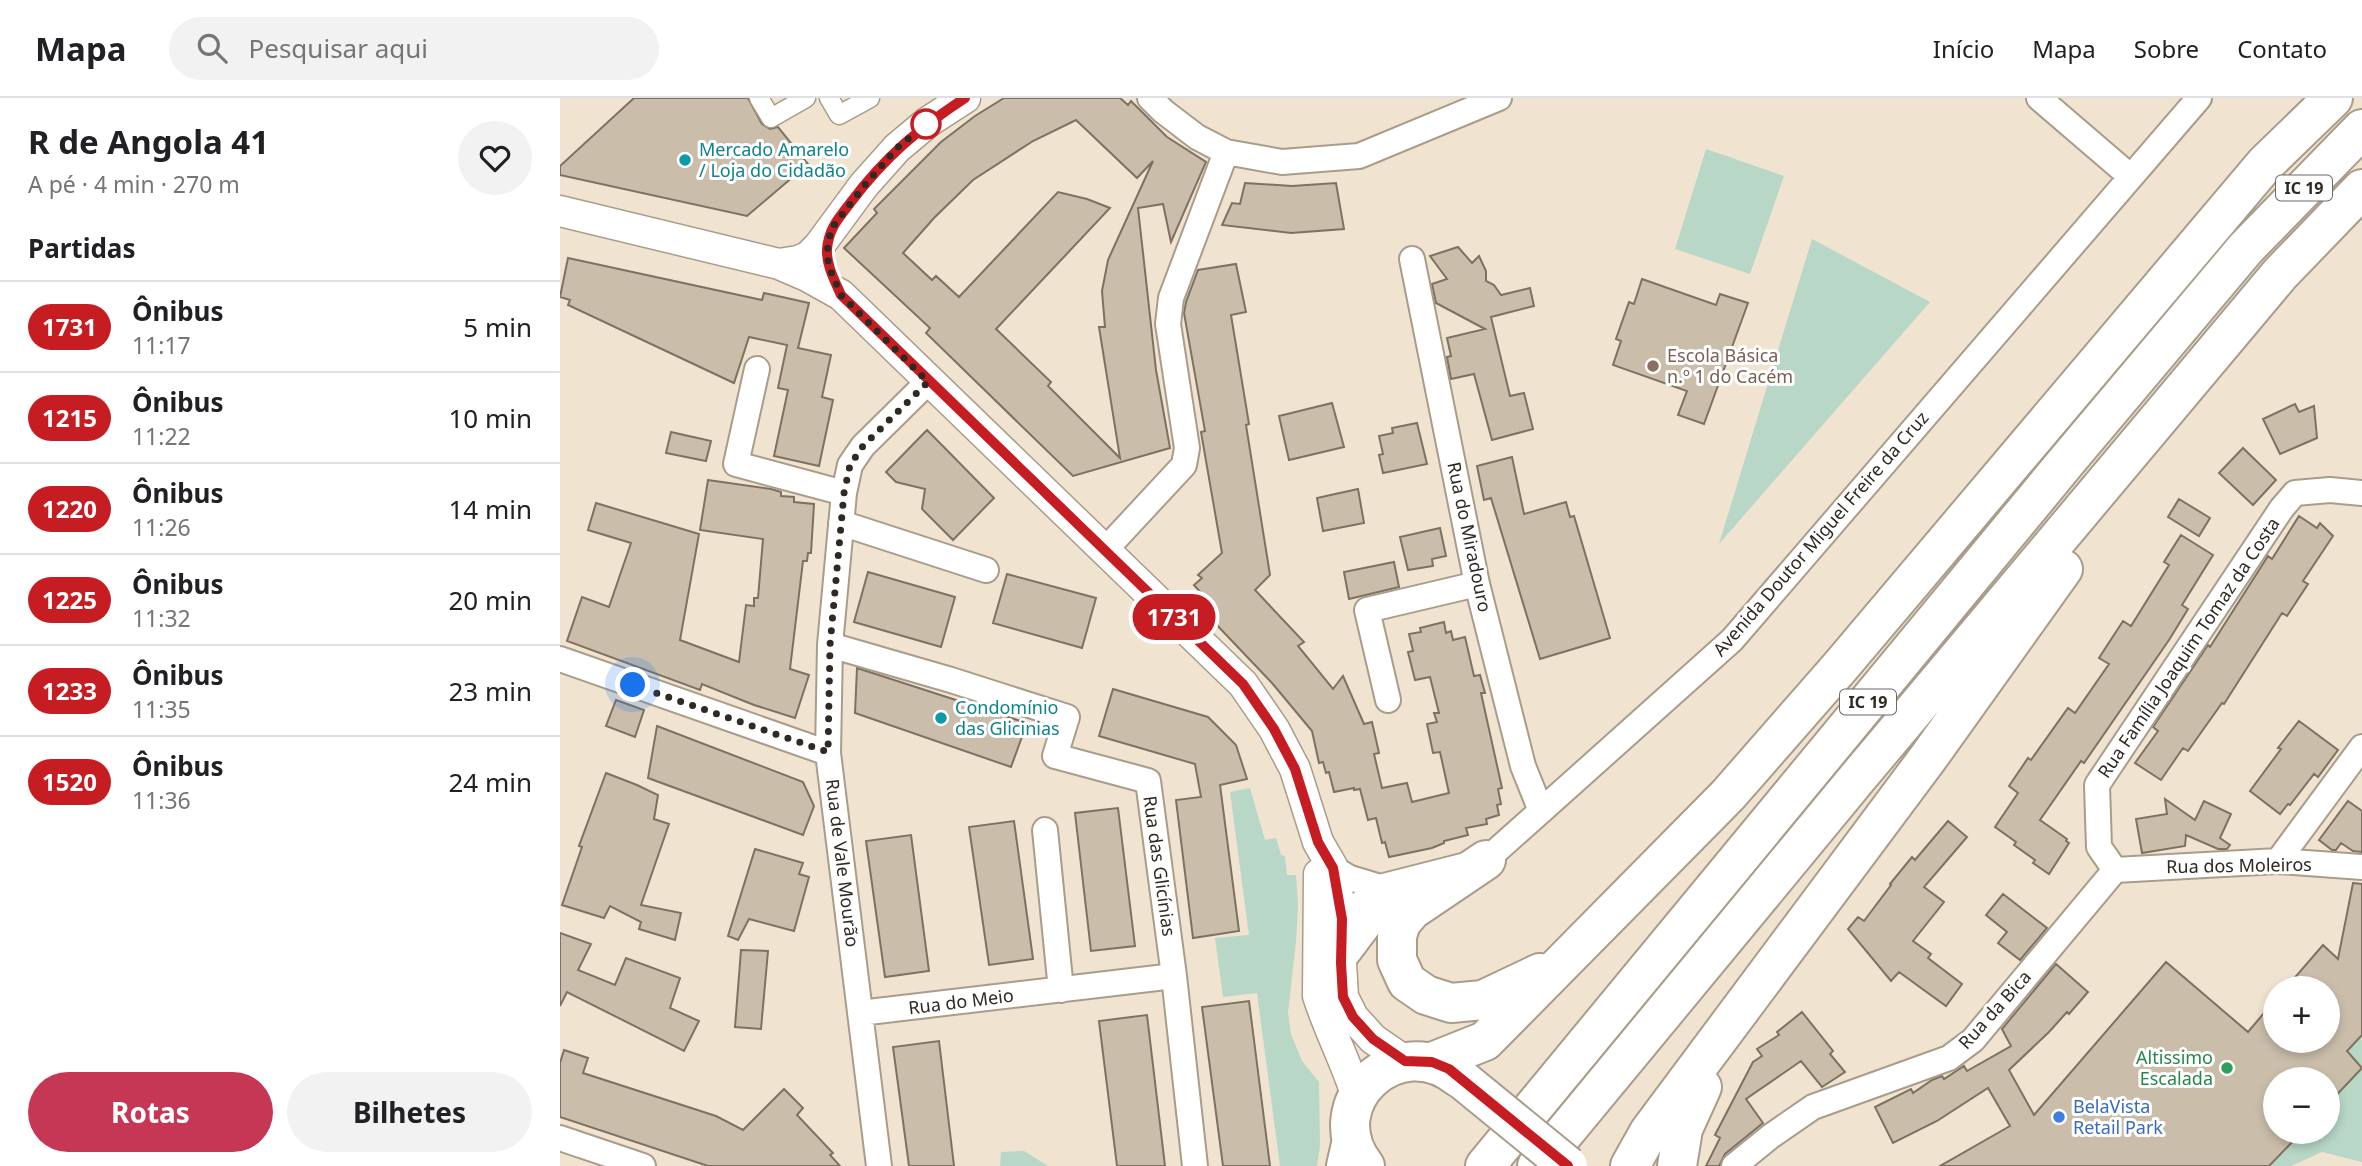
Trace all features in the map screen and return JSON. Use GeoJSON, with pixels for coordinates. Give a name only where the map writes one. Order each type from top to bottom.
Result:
{"type":"FeatureCollection","features":[{"type":"Feature","properties":{"kind":"main road"},"geometry":{"type":"LineString","coordinates":[[1354,1157],[1351,1118],[1357,1097],[1377,1073],[1434,1068],[1485,1041],[1728,795],[1840,667],[2265,164],[2333,98]]}},
{"type":"Feature","properties":{"kind":"main road","name":"IC 19"},"geometry":{"type":"LineString","coordinates":[[1485,1166],[2246,248],[2362,129]]}},
{"type":"Feature","properties":{"kind":"main road","name":"IC 19"},"geometry":{"type":"LineString","coordinates":[[1537,1166],[1859,776],[2280,274],[2362,189]]}},
{"type":"Feature","properties":{"kind":"main road"},"geometry":{"type":"LineString","coordinates":[[1630,1166],[1649,1132],[1928,758],[2081,544],[2098,491]]}},
{"type":"Feature","properties":{"kind":"main road"},"geometry":{"type":"LineString","coordinates":[[1486,860],[1445,885],[1412,910],[1401,923],[1397,936],[1396,960],[1407,982],[1426,995],[1451,1003],[1483,1000],[1564,962]]}},
{"type":"Feature","properties":{"kind":"main road"},"geometry":{"type":"LineString","coordinates":[[1677,1166],[1678,1146],[1690,1111],[1735,1035],[1753,993]]}},
{"type":"Feature","properties":{"kind":"main road"},"geometry":{"type":"LineString","coordinates":[[1434,1068],[1568,1166]]}},
{"type":"Feature","properties":{"kind":"street"},"geometry":{"type":"LineString","coordinates":[[759,98],[771,118],[806,98]]}},
{"type":"Feature","properties":{"kind":"street"},"geometry":{"type":"LineString","coordinates":[[829,98],[839,116],[870,98]]}},
{"type":"Feature","properties":{"kind":"street"},"geometry":{"type":"LineString","coordinates":[[779,264],[807,257],[819,246],[864,186],[897,148],[928,122],[965,98]]}},
{"type":"Feature","properties":{"kind":"street"},"geometry":{"type":"LineString","coordinates":[[1150,98],[1197,137],[1226,152],[1282,162],[1359,156],[1499,98]]}},
{"type":"Feature","properties":{"kind":"street"},"geometry":{"type":"LineString","coordinates":[[2039,98],[2132,177]]}},
{"type":"Feature","properties":{"kind":"street","name":"Avenida Doutor Miguel Freire da Cruz"},"geometry":{"type":"LineString","coordinates":[[1342,919],[1380,887],[1486,860],[1732,640],[2199,98]]}},
{"type":"Feature","properties":{"kind":"street"},"geometry":{"type":"LineString","coordinates":[[1105,551],[1184,465],[1187,448],[1168,324],[1171,298],[1226,152]]}},
{"type":"Feature","properties":{"kind":"street"},"geometry":{"type":"LineString","coordinates":[[560,211],[779,264],[841,295],[1243,684],[1274,729],[1295,769],[1318,842],[1333,868],[1342,919],[1318,996],[1347,1065],[1357,1097]]}},
{"type":"Feature","properties":{"kind":"street"},"geometry":{"type":"LineString","coordinates":[[831,229],[827,252],[829,267],[841,295]]}},
{"type":"Feature","properties":{"kind":"street","name":"Rua do Miradouro"},"geometry":{"type":"LineString","coordinates":[[1412,258],[1477,584],[1522,766],[1541,811]]}},
{"type":"Feature","properties":{"kind":"street"},"geometry":{"type":"LineString","coordinates":[[757,369],[736,464],[844,493]]}},
{"type":"Feature","properties":{"kind":"street","name":"Rua de Vale Mourão"},"geometry":{"type":"LineString","coordinates":[[879,1166],[828,752],[830,645],[844,493],[850,465],[863,446],[928,382]]}},
{"type":"Feature","properties":{"kind":"street","name":"Rua Família Joaquim Tomaz da Costa"},"geometry":{"type":"LineString","coordinates":[[2115,870],[2099,847],[2097,785],[2282,508],[2295,493],[2330,490],[2362,493]]}},
{"type":"Feature","properties":{"kind":"street"},"geometry":{"type":"LineString","coordinates":[[841,523],[986,570]]}},
{"type":"Feature","properties":{"kind":"street"},"geometry":{"type":"LineString","coordinates":[[1388,700],[1367,610],[1477,584]]}},
{"type":"Feature","properties":{"kind":"street","name":"Rua das Glicínias"},"geometry":{"type":"LineString","coordinates":[[830,645],[1067,717],[1055,756],[1147,781],[1174,976],[1195,1166]]}},
{"type":"Feature","properties":{"kind":"street"},"geometry":{"type":"LineString","coordinates":[[560,659],[828,752]]}},
{"type":"Feature","properties":{"kind":"street"},"geometry":{"type":"LineString","coordinates":[[2278,862],[2362,747]]}},
{"type":"Feature","properties":{"kind":"street"},"geometry":{"type":"LineString","coordinates":[[1045,830],[1061,989]]}},
{"type":"Feature","properties":{"kind":"street"},"geometry":{"type":"LineString","coordinates":[[1318,842],[1320,900],[1329,956],[1353,1017],[1373,1039],[1434,1068]]}},
{"type":"Feature","properties":{"kind":"street","name":"Rua dos Moleiros"},"geometry":{"type":"LineString","coordinates":[[2115,870],[2278,862],[2362,866]]}},
{"type":"Feature","properties":{"kind":"street"},"geometry":{"type":"LineString","coordinates":[[1333,868],[1358,881],[1380,887]]}},
{"type":"Feature","properties":{"kind":"street","name":"Rua da Bica"},"geometry":{"type":"LineString","coordinates":[[1734,1166],[1813,1107],[1949,1058],[1973,1040],[2115,870]]}},
{"type":"Feature","properties":{"kind":"street"},"geometry":{"type":"LineString","coordinates":[[1329,956],[1384,906],[1417,891],[1445,885]]}},
{"type":"Feature","properties":{"kind":"street","name":"Rua do Meio"},"geometry":{"type":"LineString","coordinates":[[860,1013],[1174,976]]}},
{"type":"Feature","properties":{"kind":"street"},"geometry":{"type":"LineString","coordinates":[[560,1138],[604,1159],[643,1166]]}},
{"type":"Feature","properties":{"kind":"green space"},"geometry":{"type":"Polygon","coordinates":[[[1706,149],[1784,176],[1750,274],[1675,249],[1706,149]]]}},
{"type":"Feature","properties":{"kind":"green space"},"geometry":{"type":"Polygon","coordinates":[[[1812,239],[1930,302],[1719,544],[1812,239]]]}},
{"type":"Feature","properties":{"kind":"green space"},"geometry":{"type":"Polygon","coordinates":[[[1250,788],[1265,840],[1276,838],[1281,855],[1285,856],[1287,875],[1296,875],[1296,941],[1288,1013],[1291,1034],[1302,1061],[1319,1082],[1320,1146],[1317,1166],[1280,1166],[1257,993],[1223,997],[1215,938],[1249,935],[1230,792],[1250,788]]]}},
{"type":"Feature","properties":{"kind":"green space"},"geometry":{"type":"Polygon","coordinates":[[[2362,993],[2362,1162],[2322,1152],[2291,1166],[2227,1166],[2263,1140],[2263,1144],[2340,1144],[2340,1067],[2333,1067],[2362,993]]]}},
{"type":"Feature","properties":{"kind":"green space"},"geometry":{"type":"Polygon","coordinates":[[[1024,1151],[1048,1166],[1000,1166],[1001,1152],[1024,1151]]]}},
{"type":"Feature","properties":{"kind":"building","name":"Mercado Amarelo / Loja do Cidadão"},"geometry":{"type":"Polygon","coordinates":[[[634,98],[748,98],[762,124],[770,129],[778,127],[808,164],[747,216],[560,175],[560,166],[634,98]]]}},
{"type":"Feature","properties":{"kind":"building"},"geometry":{"type":"Polygon","coordinates":[[[1004,98],[1120,98],[1128,105],[1131,101],[1167,137],[1206,162],[1171,242],[1163,204],[1138,208],[1156,370],[1170,448],[1073,476],[926,333],[930,328],[844,248],[877,213],[874,209],[941,142],[1004,98]],[[1076,120],[1033,141],[973,180],[903,253],[932,280],[936,276],[959,297],[1058,192],[1110,208],[996,329],[1051,382],[1048,386],[1120,458],[1099,327],[1105,327],[1102,291],[1108,260],[1153,161],[1137,178],[1076,120]]]}},
{"type":"Feature","properties":{"kind":"building"},"geometry":{"type":"Polygon","coordinates":[[[1245,183],[1292,186],[1336,183],[1344,229],[1291,233],[1222,225],[1232,203],[1240,204],[1245,183]]]}},
{"type":"Feature","properties":{"kind":"building"},"geometry":{"type":"Polygon","coordinates":[[[1458,247],[1472,263],[1479,256],[1486,271],[1486,281],[1494,285],[1501,295],[1530,288],[1534,306],[1491,317],[1510,396],[1524,393],[1533,429],[1492,440],[1474,374],[1451,379],[1447,357],[1451,356],[1447,338],[1485,329],[1436,303],[1432,284],[1447,279],[1430,256],[1458,247]]]}},
{"type":"Feature","properties":{"kind":"building"},"geometry":{"type":"Polygon","coordinates":[[[568,258],[762,300],[764,293],[809,303],[798,348],[831,355],[822,397],[833,400],[819,466],[774,456],[788,390],[778,388],[787,345],[749,337],[734,383],[568,305],[570,300],[560,297],[568,258]]]}},
{"type":"Feature","properties":{"kind":"building"},"geometry":{"type":"Polygon","coordinates":[[[1236,264],[1246,312],[1231,315],[1270,575],[1255,590],[1304,642],[1298,646],[1333,689],[1343,676],[1364,724],[1372,722],[1379,753],[1374,754],[1382,788],[1407,783],[1412,802],[1449,793],[1440,752],[1433,753],[1427,724],[1437,722],[1434,713],[1439,713],[1430,677],[1415,680],[1408,652],[1413,651],[1409,634],[1421,632],[1420,628],[1444,622],[1446,633],[1451,631],[1453,640],[1465,637],[1474,676],[1480,675],[1485,693],[1481,693],[1502,788],[1498,789],[1501,804],[1497,805],[1499,815],[1486,819],[1487,824],[1466,828],[1468,835],[1444,841],[1432,848],[1389,857],[1385,842],[1382,843],[1376,818],[1368,820],[1360,789],[1334,792],[1329,772],[1326,773],[1323,762],[1319,763],[1312,731],[1272,683],[1193,600],[1201,593],[1194,585],[1202,578],[1198,575],[1222,553],[1201,432],[1205,431],[1184,313],[1198,270],[1236,264]]]}},
{"type":"Feature","properties":{"kind":"building"},"geometry":{"type":"Polygon","coordinates":[[[1642,279],[1716,305],[1720,294],[1748,303],[1704,424],[1678,415],[1687,391],[1613,365],[1621,341],[1616,339],[1629,302],[1634,304],[1642,279]]]}},
{"type":"Feature","properties":{"kind":"building"},"geometry":{"type":"Polygon","coordinates":[[[1332,403],[1344,447],[1289,460],[1279,416],[1332,403]]]}},
{"type":"Feature","properties":{"kind":"building"},"geometry":{"type":"Polygon","coordinates":[[[2295,404],[2299,412],[2314,406],[2317,438],[2280,454],[2263,419],[2295,404]]]}},
{"type":"Feature","properties":{"kind":"building"},"geometry":{"type":"Polygon","coordinates":[[[1417,423],[1427,464],[1383,473],[1379,436],[1393,433],[1392,428],[1417,423]]]}},
{"type":"Feature","properties":{"kind":"building"},"geometry":{"type":"Polygon","coordinates":[[[927,430],[994,498],[953,540],[922,509],[925,489],[896,482],[886,472],[927,430]]]}},
{"type":"Feature","properties":{"kind":"building"},"geometry":{"type":"Polygon","coordinates":[[[671,432],[711,441],[706,461],[666,453],[671,432]]]}},
{"type":"Feature","properties":{"kind":"building"},"geometry":{"type":"Polygon","coordinates":[[[2243,448],[2276,480],[2253,505],[2219,473],[2243,448]]]}},
{"type":"Feature","properties":{"kind":"building"},"geometry":{"type":"Polygon","coordinates":[[[1512,457],[1524,514],[1566,502],[1570,517],[1574,516],[1610,638],[1540,659],[1491,498],[1484,500],[1477,466],[1512,457]]]}},
{"type":"Feature","properties":{"kind":"building"},"geometry":{"type":"Polygon","coordinates":[[[708,480],[771,489],[781,492],[781,496],[794,497],[794,502],[814,504],[811,553],[808,553],[807,561],[803,561],[790,669],[809,675],[795,718],[702,684],[700,690],[567,641],[582,597],[609,607],[631,543],[588,530],[596,503],[699,534],[680,640],[739,662],[746,605],[754,606],[754,598],[758,598],[763,539],[700,530],[708,480]]]}},
{"type":"Feature","properties":{"kind":"building"},"geometry":{"type":"Polygon","coordinates":[[[1358,489],[1364,523],[1323,531],[1317,498],[1358,489]]]}},
{"type":"Feature","properties":{"kind":"building"},"geometry":{"type":"Polygon","coordinates":[[[2179,499],[2210,518],[2199,536],[2168,517],[2179,499]]]}},
{"type":"Feature","properties":{"kind":"building"},"geometry":{"type":"Polygon","coordinates":[[[2299,516],[2317,528],[2320,523],[2333,536],[2303,581],[2308,584],[2287,616],[2282,613],[2224,704],[2222,703],[2188,751],[2183,748],[2161,780],[2135,763],[2158,731],[2153,727],[2208,645],[2210,647],[2268,556],[2272,559],[2299,516]]]}},
{"type":"Feature","properties":{"kind":"building"},"geometry":{"type":"Polygon","coordinates":[[[1440,528],[1446,556],[1432,559],[1433,566],[1408,570],[1400,537],[1440,528]]]}},
{"type":"Feature","properties":{"kind":"building"},"geometry":{"type":"Polygon","coordinates":[[[2181,535],[2213,555],[2182,605],[2188,609],[2169,640],[2084,763],[2081,761],[2040,820],[2069,843],[2049,874],[2014,845],[2016,842],[1995,827],[2018,793],[2009,786],[2068,708],[2075,713],[2109,664],[2099,658],[2123,621],[2131,626],[2169,565],[2164,562],[2181,535]]]}},
{"type":"Feature","properties":{"kind":"building"},"geometry":{"type":"Polygon","coordinates":[[[1394,562],[1399,587],[1349,599],[1344,572],[1394,562]]]}},
{"type":"Feature","properties":{"kind":"building"},"geometry":{"type":"Polygon","coordinates":[[[868,572],[955,597],[941,647],[854,622],[868,572]]]}},
{"type":"Feature","properties":{"kind":"building"},"geometry":{"type":"Polygon","coordinates":[[[1007,574],[1096,598],[1082,648],[993,623],[1007,574]]]}},
{"type":"Feature","properties":{"kind":"building","name":"Condomínio das Glicinias"},"geometry":{"type":"Polygon","coordinates":[[[857,668],[1027,723],[1011,767],[855,713],[857,668]]]}},
{"type":"Feature","properties":{"kind":"building"},"geometry":{"type":"Polygon","coordinates":[[[1113,689],[1208,717],[1236,745],[1247,779],[1220,785],[1239,931],[1193,938],[1176,800],[1201,797],[1195,764],[1099,736],[1113,689]]]}},
{"type":"Feature","properties":{"kind":"building"},"geometry":{"type":"Polygon","coordinates":[[[616,700],[644,710],[635,737],[606,726],[616,700]]]}},
{"type":"Feature","properties":{"kind":"building"},"geometry":{"type":"Polygon","coordinates":[[[2299,721],[2338,750],[2318,777],[2314,774],[2280,814],[2250,791],[2299,721]]]}},
{"type":"Feature","properties":{"kind":"building"},"geometry":{"type":"Polygon","coordinates":[[[657,726],[803,782],[814,806],[803,835],[648,778],[657,726]]]}},
{"type":"Feature","properties":{"kind":"building"},"geometry":{"type":"Polygon","coordinates":[[[606,773],[658,795],[654,819],[669,824],[641,905],[681,913],[675,940],[639,929],[641,922],[610,906],[604,918],[562,905],[582,847],[579,846],[606,773]]]}},
{"type":"Feature","properties":{"kind":"building"},"geometry":{"type":"Polygon","coordinates":[[[2165,799],[2195,820],[2204,801],[2231,814],[2220,838],[2230,845],[2227,849],[2218,849],[2186,835],[2185,846],[2142,853],[2136,819],[2167,814],[2165,799]]]}},
{"type":"Feature","properties":{"kind":"building"},"geometry":{"type":"Polygon","coordinates":[[[2348,801],[2362,811],[2362,852],[2353,851],[2341,843],[2336,850],[2332,850],[2319,840],[2348,801]]]}},
{"type":"Feature","properties":{"kind":"building"},"geometry":{"type":"Polygon","coordinates":[[[1118,808],[1135,946],[1091,951],[1075,813],[1118,808]]]}},
{"type":"Feature","properties":{"kind":"building"},"geometry":{"type":"Polygon","coordinates":[[[1014,821],[1033,959],[989,965],[969,827],[1014,821]]]}},
{"type":"Feature","properties":{"kind":"building"},"geometry":{"type":"Polygon","coordinates":[[[1948,821],[1967,837],[1924,887],[1944,902],[1913,941],[1931,954],[1928,958],[1962,984],[1946,1006],[1899,972],[1891,981],[1848,929],[1858,917],[1864,921],[1912,857],[1915,860],[1948,821]]]}},
{"type":"Feature","properties":{"kind":"building"},"geometry":{"type":"Polygon","coordinates":[[[911,835],[929,971],[885,977],[866,841],[911,835]]]}},
{"type":"Feature","properties":{"kind":"building"},"geometry":{"type":"Polygon","coordinates":[[[755,849],[803,863],[799,874],[809,877],[794,931],[749,919],[738,940],[728,936],[755,849]]]}},
{"type":"Feature","properties":{"kind":"building"},"geometry":{"type":"Polygon","coordinates":[[[2353,883],[2362,884],[2362,1035],[2347,1051],[2362,1068],[2340,1091],[2340,1067],[2263,1067],[2263,1144],[2290,1144],[2269,1166],[1940,1166],[2010,1126],[1988,1088],[1937,1121],[1893,1143],[1875,1107],[1911,1089],[1913,1093],[1932,1080],[1942,1076],[1944,1079],[1964,1066],[1967,1071],[2011,1046],[2002,1029],[2056,964],[2088,992],[2069,1014],[2067,1012],[2009,1070],[2034,1115],[2166,962],[2248,1032],[2263,1014],[2263,1053],[2340,1053],[2340,976],[2296,976],[2323,945],[2338,959],[2353,883]]]}},
{"type":"Feature","properties":{"kind":"building"},"geometry":{"type":"Polygon","coordinates":[[[2003,894],[2047,928],[2020,960],[1998,943],[2007,932],[1986,915],[2003,894]]]}},
{"type":"Feature","properties":{"kind":"building"},"geometry":{"type":"Polygon","coordinates":[[[560,933],[591,944],[578,970],[615,985],[626,958],[680,978],[670,1008],[699,1021],[684,1051],[567,992],[560,1006],[560,933]]]}},
{"type":"Feature","properties":{"kind":"building"},"geometry":{"type":"Polygon","coordinates":[[[741,950],[768,951],[761,1029],[735,1027],[741,950]]]}},
{"type":"Feature","properties":{"kind":"building"},"geometry":{"type":"Polygon","coordinates":[[[1249,1001],[1270,1166],[1223,1166],[1202,1007],[1249,1001]]]}},
{"type":"Feature","properties":{"kind":"building"},"geometry":{"type":"Polygon","coordinates":[[[1802,1012],[1833,1051],[1830,1054],[1845,1072],[1822,1087],[1801,1061],[1746,1099],[1763,1123],[1725,1154],[1719,1166],[1706,1166],[1720,1138],[1715,1135],[1753,1062],[1762,1056],[1757,1049],[1779,1035],[1777,1032],[1802,1012]]]}},
{"type":"Feature","properties":{"kind":"building"},"geometry":{"type":"Polygon","coordinates":[[[1147,1015],[1165,1166],[1117,1166],[1099,1021],[1147,1015]]]}},
{"type":"Feature","properties":{"kind":"building"},"geometry":{"type":"Polygon","coordinates":[[[939,1041],[954,1166],[909,1166],[893,1047],[939,1041]]]}},
{"type":"Feature","properties":{"kind":"building"},"geometry":{"type":"Polygon","coordinates":[[[564,1050],[588,1058],[583,1073],[716,1116],[743,1130],[784,1089],[803,1108],[797,1115],[833,1153],[830,1155],[840,1166],[708,1166],[560,1117],[560,1063],[564,1050]]]}},
{"type":"Feature","properties":{"kind":"bus line","name":"1731"},"geometry":{"type":"LineString","coordinates":[[965,98],[928,122],[897,148],[831,229],[827,252],[829,267],[841,295],[1243,684],[1274,729],[1295,769],[1318,842],[1333,868],[1342,919],[1343,997],[1353,1017],[1373,1039],[1405,1061],[1432,1062],[1449,1069],[1568,1166]]}},
{"type":"Feature","properties":{"kind":"place","name":"Mercado Amarelo / Loja do Cidadão"},"geometry":{"type":"Point","coordinates":[685,160]}},
{"type":"Feature","properties":{"kind":"place","name":"Escola Básica n.º 1 do Cacém"},"geometry":{"type":"Point","coordinates":[1653,366]}},
{"type":"Feature","properties":{"kind":"place","name":"Condomínio das Glicinias"},"geometry":{"type":"Point","coordinates":[941,718]}},
{"type":"Feature","properties":{"kind":"place","name":"Altissimo Escalada"},"geometry":{"type":"Point","coordinates":[2227,1068]}},
{"type":"Feature","properties":{"kind":"place","name":"BelaVista Retail Park"},"geometry":{"type":"Point","coordinates":[2059,1117]}},
{"type":"Feature","properties":{"kind":"route"},"geometry":{"type":"LineString","coordinates":[[633,685],[828,752],[830,645],[844,493],[850,465],[863,446],[928,382],[841,295],[829,267],[827,252],[831,229],[864,186],[897,148],[926,124]]}}]}
